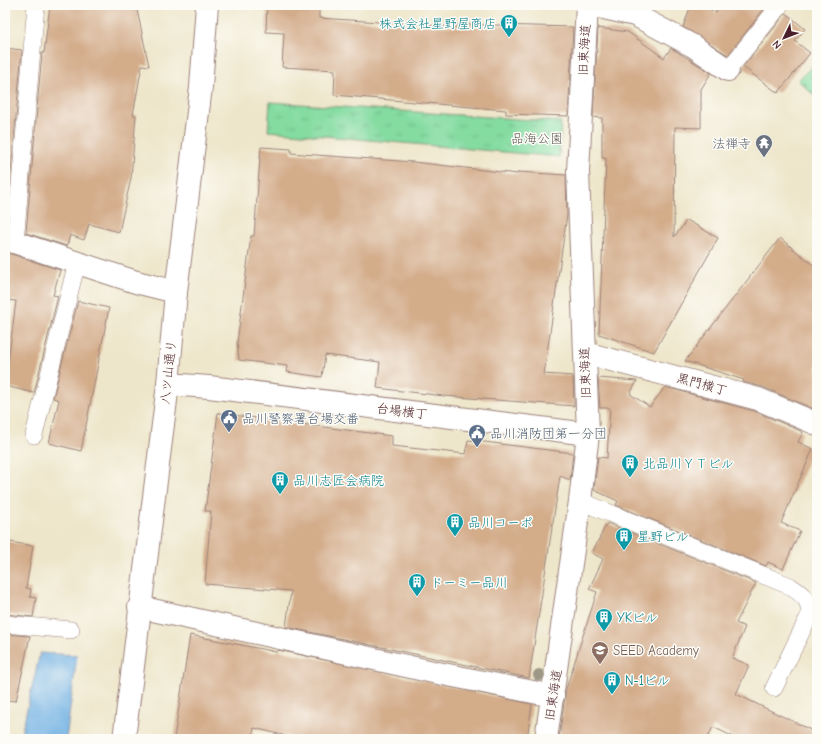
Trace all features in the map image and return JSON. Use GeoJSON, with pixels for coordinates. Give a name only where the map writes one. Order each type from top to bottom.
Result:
{"type":"FeatureCollection","features":[{"type":"Feature","properties":{"kind":"street","name":"八ツ山通り"},"geometry":{"type":"LineString","coordinates":[[124,739],[139,607],[168,384],[176,292],[200,87],[207,5]]}},
{"type":"Feature","properties":{"kind":"street","name":"旧東海道"},"geometry":{"type":"LineString","coordinates":[[548,738],[588,434],[578,171],[587,5]]}},
{"type":"Feature","properties":{"kind":"street"},"geometry":{"type":"LineString","coordinates":[[590,5],[635,15],[693,46],[728,70]]}},
{"type":"Feature","properties":{"kind":"street"},"geometry":{"type":"LineString","coordinates":[[10,240],[136,282],[176,292]]}},
{"type":"Feature","properties":{"kind":"street","name":"黒門横丁"},"geometry":{"type":"LineString","coordinates":[[585,353],[758,399],[817,424]]}},
{"type":"Feature","properties":{"kind":"street","name":"台場横丁"},"geometry":{"type":"LineString","coordinates":[[168,384],[209,387],[588,434]]}},
{"type":"Feature","properties":{"kind":"street"},"geometry":{"type":"LineString","coordinates":[[139,607],[433,672],[553,696]]}},
{"type":"Feature","properties":{"kind":"lane"},"geometry":{"type":"LineString","coordinates":[[10,240],[36,5]]}},
{"type":"Feature","properties":{"kind":"lane"},"geometry":{"type":"LineString","coordinates":[[728,70],[780,5]]}},
{"type":"Feature","properties":{"kind":"lane"},"geometry":{"type":"LineString","coordinates":[[34,435],[77,262]]}},
{"type":"Feature","properties":{"kind":"lane"},"geometry":{"type":"LineString","coordinates":[[580,501],[790,586],[805,597],[810,604],[810,614],[774,688]]}},
{"type":"Feature","properties":{"kind":"lane"},"geometry":{"type":"LineString","coordinates":[[5,624],[71,630]]}},
{"type":"Feature","properties":{"kind":"green space"},"geometry":{"type":"Polygon","coordinates":[[[817,62],[817,98],[798,80],[817,62]]]}},
{"type":"Feature","properties":{"kind":"green space","name":"品海公園"},"geometry":{"type":"Polygon","coordinates":[[[270,102],[561,122],[559,157],[268,131],[270,102]]]}},
{"type":"Feature","properties":{"kind":"water"},"geometry":{"type":"Polygon","coordinates":[[[40,653],[77,655],[66,739],[20,739],[40,653]]]}},
{"type":"Feature","properties":{"kind":"building"},"geometry":{"type":"Polygon","coordinates":[[[50,5],[136,5],[149,66],[142,65],[133,115],[136,115],[131,178],[119,232],[89,224],[84,240],[70,235],[67,246],[26,233],[42,53],[44,53],[50,5]]]}},
{"type":"Feature","properties":{"kind":"building"},"geometry":{"type":"Polygon","coordinates":[[[267,5],[319,5],[319,18],[456,27],[456,24],[573,27],[568,116],[506,114],[506,110],[334,95],[335,70],[282,67],[284,33],[266,32],[267,5]]]}},
{"type":"Feature","properties":{"kind":"building"},"geometry":{"type":"Polygon","coordinates":[[[691,5],[702,5],[716,13],[720,5],[767,5],[728,55],[683,27],[691,5]]]}},
{"type":"Feature","properties":{"kind":"building"},"geometry":{"type":"Polygon","coordinates":[[[786,13],[805,29],[795,41],[810,53],[778,93],[743,67],[786,13]]]}},
{"type":"Feature","properties":{"kind":"building"},"geometry":{"type":"Polygon","coordinates":[[[598,28],[628,32],[664,58],[671,48],[711,73],[701,89],[701,128],[675,127],[674,237],[687,220],[718,238],[654,352],[599,334],[606,158],[602,158],[602,118],[593,117],[598,28]]]}},
{"type":"Feature","properties":{"kind":"building"},"geometry":{"type":"Polygon","coordinates":[[[5,48],[22,50],[6,227],[5,227],[5,48]]]}},
{"type":"Feature","properties":{"kind":"building"},"geometry":{"type":"Polygon","coordinates":[[[261,147],[291,149],[291,153],[413,162],[518,174],[518,172],[566,175],[567,215],[544,374],[573,376],[574,406],[444,396],[377,388],[380,362],[325,355],[322,377],[287,372],[288,366],[239,360],[237,343],[251,236],[254,236],[261,147]]]}},
{"type":"Feature","properties":{"kind":"building"},"geometry":{"type":"Polygon","coordinates":[[[780,238],[817,268],[817,403],[814,409],[763,387],[743,382],[744,380],[685,361],[780,238]]]}},
{"type":"Feature","properties":{"kind":"building"},"geometry":{"type":"Polygon","coordinates":[[[5,252],[60,270],[53,295],[58,296],[34,393],[5,386],[16,301],[5,300],[5,252]]]}},
{"type":"Feature","properties":{"kind":"building"},"geometry":{"type":"Polygon","coordinates":[[[78,301],[109,308],[81,451],[49,443],[59,400],[53,398],[78,301]]]}},
{"type":"Feature","properties":{"kind":"building"},"geometry":{"type":"Polygon","coordinates":[[[598,378],[637,381],[630,394],[650,407],[665,387],[754,411],[803,432],[798,442],[813,449],[781,523],[800,531],[783,569],[768,562],[766,566],[616,505],[618,501],[594,490],[598,457],[607,458],[610,408],[600,408],[598,378]]]}},
{"type":"Feature","properties":{"kind":"building"},"geometry":{"type":"Polygon","coordinates":[[[218,413],[392,436],[392,446],[466,454],[468,440],[573,453],[570,480],[560,476],[529,678],[286,627],[291,591],[205,584],[211,511],[205,511],[218,413]]]}},
{"type":"Feature","properties":{"kind":"building"},"geometry":{"type":"Polygon","coordinates":[[[607,523],[756,583],[736,623],[745,627],[732,658],[749,665],[736,694],[817,733],[817,739],[738,739],[713,727],[707,739],[559,739],[566,689],[597,592],[589,589],[603,559],[592,553],[607,523]]]}},
{"type":"Feature","properties":{"kind":"building"},"geometry":{"type":"Polygon","coordinates":[[[5,541],[33,546],[26,588],[31,589],[30,597],[36,598],[33,617],[5,614],[5,541]]]}},
{"type":"Feature","properties":{"kind":"building"},"geometry":{"type":"Polygon","coordinates":[[[5,634],[30,636],[16,701],[5,700],[5,634]]]}},
{"type":"Feature","properties":{"kind":"building"},"geometry":{"type":"Polygon","coordinates":[[[190,635],[277,652],[278,650],[532,704],[527,739],[299,739],[254,728],[252,739],[174,739],[190,635]]]}},
{"type":"Feature","properties":{"kind":"place","name":"株式会社星野屋商店"},"geometry":{"type":"Point","coordinates":[509,38]}},
{"type":"Feature","properties":{"kind":"place","name":"法禅寺"},"geometry":{"type":"Point","coordinates":[764,158]}},
{"type":"Feature","properties":{"kind":"place","name":"品川警察署台場交番"},"geometry":{"type":"Point","coordinates":[229,433]}},
{"type":"Feature","properties":{"kind":"place","name":"品川消防団第一分団"},"geometry":{"type":"Point","coordinates":[477,448]}},
{"type":"Feature","properties":{"kind":"place","name":"北品川ＹＴビル"},"geometry":{"type":"Point","coordinates":[630,478]}},
{"type":"Feature","properties":{"kind":"place","name":"品川志匠会病院"},"geometry":{"type":"Point","coordinates":[280,495]}},
{"type":"Feature","properties":{"kind":"place","name":"品川コーポ"},"geometry":{"type":"Point","coordinates":[455,537]}},
{"type":"Feature","properties":{"kind":"place","name":"星野ビル"},"geometry":{"type":"Point","coordinates":[624,551]}},
{"type":"Feature","properties":{"kind":"place","name":"ドーミー品川"},"geometry":{"type":"Point","coordinates":[417,597]}},
{"type":"Feature","properties":{"kind":"place","name":"YKビル"},"geometry":{"type":"Point","coordinates":[604,632]}},
{"type":"Feature","properties":{"kind":"place","name":"SEED Academy"},"geometry":{"type":"Point","coordinates":[600,665]}},
{"type":"Feature","properties":{"kind":"place","name":"N-1ビル"},"geometry":{"type":"Point","coordinates":[612,695]}}]}
